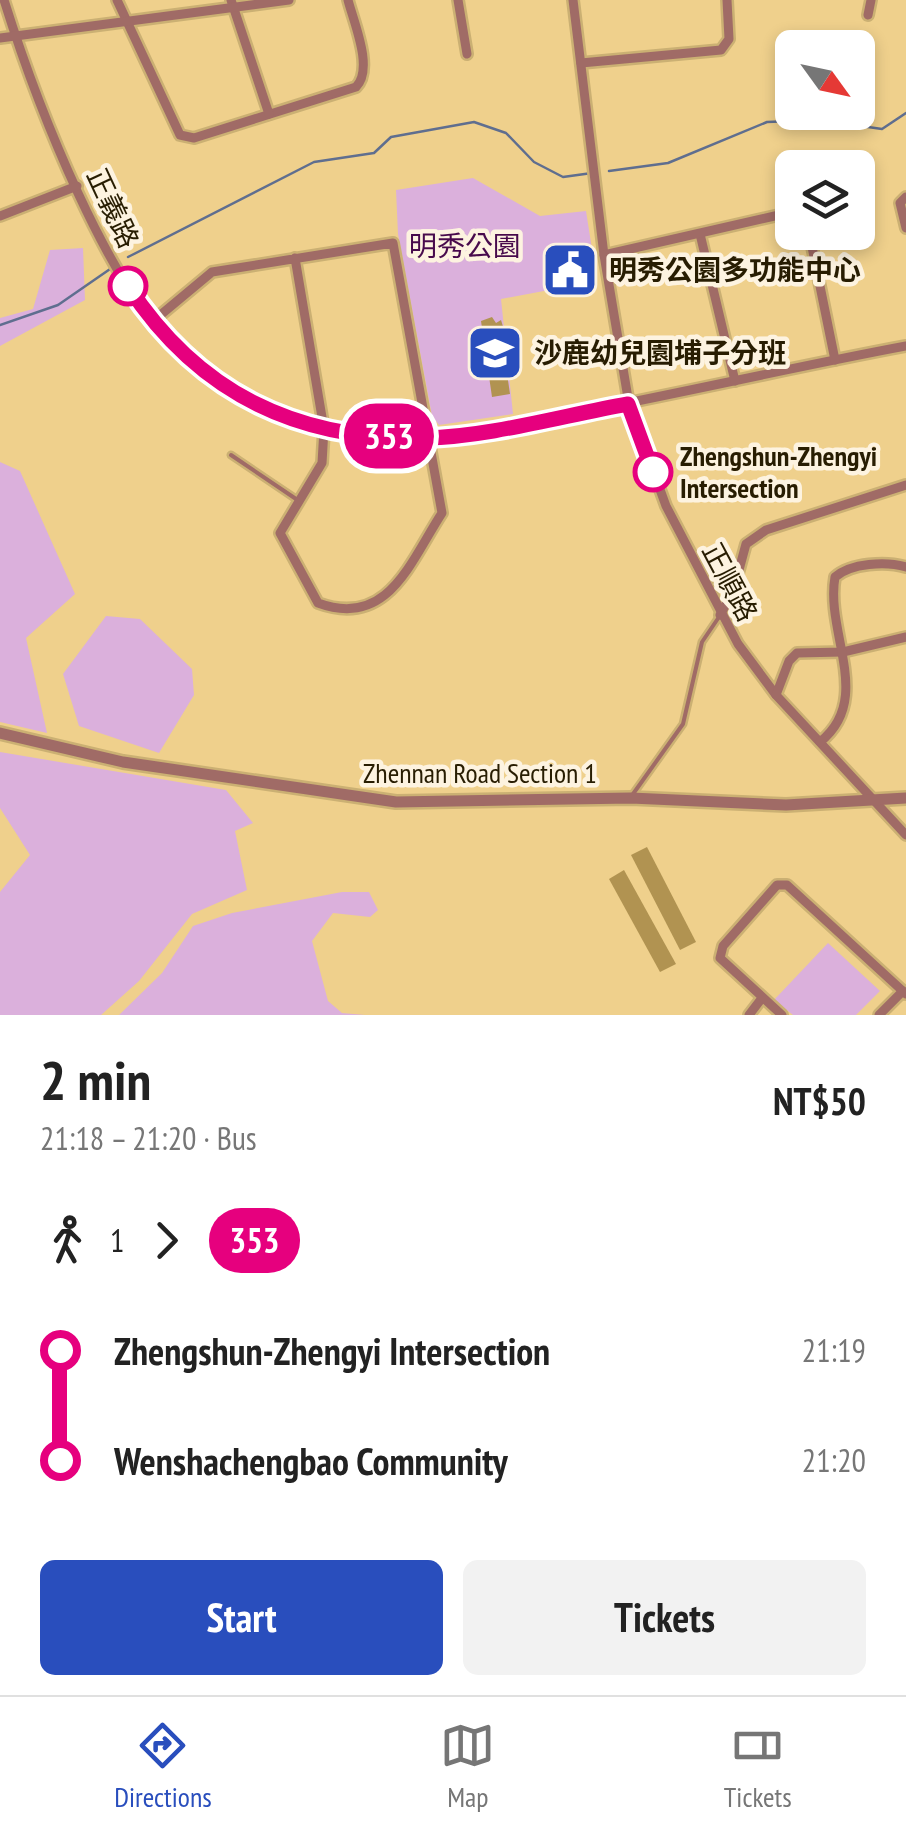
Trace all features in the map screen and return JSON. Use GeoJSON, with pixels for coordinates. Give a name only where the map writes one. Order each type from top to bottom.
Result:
{"type":"FeatureCollection","features":[{"type":"Feature","properties":{"kind":"street","name":"正義路"},"geometry":{"type":"LineString","coordinates":[[4,0],[77,186],[110,258],[152,322],[188,361],[231,390],[286,418],[324,429],[428,438],[628,404],[906,346]]}},
{"type":"Feature","properties":{"kind":"street"},"geometry":{"type":"LineString","coordinates":[[118,0],[125,23],[180,135],[194,138],[346,92],[362,81],[364,66],[348,0]]}},
{"type":"Feature","properties":{"kind":"street"},"geometry":{"type":"LineString","coordinates":[[0,38],[125,23],[232,4],[289,0]]}},
{"type":"Feature","properties":{"kind":"street"},"geometry":{"type":"LineString","coordinates":[[458,0],[467,54]]}},
{"type":"Feature","properties":{"kind":"street","name":"正順路"},"geometry":{"type":"LineString","coordinates":[[574,0],[604,255],[628,404],[666,506],[720,615],[776,695],[906,835]]}},
{"type":"Feature","properties":{"kind":"street"},"geometry":{"type":"LineString","coordinates":[[581,63],[720,50],[730,39],[727,0]]}},
{"type":"Feature","properties":{"kind":"street"},"geometry":{"type":"LineString","coordinates":[[868,15],[871,0]]}},
{"type":"Feature","properties":{"kind":"street"},"geometry":{"type":"LineString","coordinates":[[232,4],[269,114]]}},
{"type":"Feature","properties":{"kind":"street"},"geometry":{"type":"LineString","coordinates":[[0,216],[77,186]]}},
{"type":"Feature","properties":{"kind":"street"},"geometry":{"type":"LineString","coordinates":[[906,196],[900,203],[906,228]]}},
{"type":"Feature","properties":{"kind":"street"},"geometry":{"type":"LineString","coordinates":[[604,255],[775,216]]}},
{"type":"Feature","properties":{"kind":"street"},"geometry":{"type":"LineString","coordinates":[[700,234],[736,380]]}},
{"type":"Feature","properties":{"kind":"street"},"geometry":{"type":"LineString","coordinates":[[152,322],[212,272],[294,258],[394,243],[442,513],[389,594],[371,607],[334,609],[318,603],[280,533],[322,463],[324,429],[294,258]]}},
{"type":"Feature","properties":{"kind":"street"},"geometry":{"type":"LineString","coordinates":[[813,250],[835,360]]}},
{"type":"Feature","properties":{"kind":"street"},"geometry":{"type":"LineString","coordinates":[[720,615],[733,592],[746,544],[766,530],[906,485]]}},
{"type":"Feature","properties":{"kind":"street"},"geometry":{"type":"LineString","coordinates":[[820,742],[845,708],[842,652],[832,590],[835,577],[844,570],[874,565],[906,566]]}},
{"type":"Feature","properties":{"kind":"street"},"geometry":{"type":"LineString","coordinates":[[776,695],[789,661],[797,653],[842,652],[906,637]]}},
{"type":"Feature","properties":{"kind":"street","name":"Zhennan Road Section 1"},"geometry":{"type":"LineString","coordinates":[[0,732],[123,762],[337,797],[396,802],[631,798],[786,805],[906,798]]}},
{"type":"Feature","properties":{"kind":"street"},"geometry":{"type":"LineString","coordinates":[[782,1015],[720,958],[723,946],[776,885],[787,885],[904,992],[880,1015]]}},
{"type":"Feature","properties":{"kind":"street"},"geometry":{"type":"LineString","coordinates":[[749,1015],[762,998]]}},
{"type":"Feature","properties":{"kind":"lane"},"geometry":{"type":"LineString","coordinates":[[231,455],[298,501]]}},
{"type":"Feature","properties":{"kind":"lane"},"geometry":{"type":"LineString","coordinates":[[631,798],[683,724],[702,642],[720,615]]}},
{"type":"Feature","properties":{"kind":"green space","name":"明秀公園"},"geometry":{"type":"Polygon","coordinates":[[[473,178],[540,216],[586,211],[597,281],[501,299],[513,414],[439,425],[432,416],[398,234],[396,190],[473,178]]]}},
{"type":"Feature","properties":{"kind":"green space"},"geometry":{"type":"Polygon","coordinates":[[[83,248],[85,300],[0,346],[0,318],[33,309],[50,250],[83,248]]]}},
{"type":"Feature","properties":{"kind":"green space"},"geometry":{"type":"Polygon","coordinates":[[[0,462],[20,471],[75,594],[26,638],[47,733],[0,722],[0,462]]]}},
{"type":"Feature","properties":{"kind":"green space"},"geometry":{"type":"Polygon","coordinates":[[[106,616],[140,619],[192,669],[194,695],[159,753],[79,726],[63,674],[106,616]]]}},
{"type":"Feature","properties":{"kind":"green space"},"geometry":{"type":"Polygon","coordinates":[[[0,752],[226,790],[253,823],[235,831],[247,890],[192,914],[139,981],[101,1015],[0,1015],[0,892],[30,855],[0,808],[0,752]]]}},
{"type":"Feature","properties":{"kind":"green space"},"geometry":{"type":"Polygon","coordinates":[[[342,892],[369,892],[378,910],[370,917],[333,913],[312,941],[328,1001],[342,1013],[365,1015],[119,1015],[162,973],[193,926],[232,913],[342,892]]]}},
{"type":"Feature","properties":{"kind":"green space"},"geometry":{"type":"Polygon","coordinates":[[[828,943],[880,991],[856,1015],[793,1015],[774,1000],[828,943]]]}},
{"type":"Feature","properties":{"kind":"building","name":"明秀公園多功能中心"},"geometry":{"type":"Polygon","coordinates":[[[584,246],[590,288],[556,293],[550,251],[584,246]]]}},
{"type":"Feature","properties":{"kind":"building","name":"沙鹿幼兒園埔子分班"},"geometry":{"type":"Polygon","coordinates":[[[492,317],[496,323],[501,320],[506,336],[503,346],[510,394],[492,397],[481,321],[492,317]]]}},
{"type":"Feature","properties":{"kind":"building"},"geometry":{"type":"Polygon","coordinates":[[[647,847],[696,942],[680,950],[631,855],[647,847]]]}},
{"type":"Feature","properties":{"kind":"building"},"geometry":{"type":"Polygon","coordinates":[[[624,870],[676,964],[660,972],[609,879],[624,870]]]}},
{"type":"Feature","properties":{"kind":"waterway"},"geometry":{"type":"LineString","coordinates":[[609,171],[668,163],[767,122],[819,120],[882,129],[906,113]]}},
{"type":"Feature","properties":{"kind":"waterway"},"geometry":{"type":"LineString","coordinates":[[128,257],[314,162],[374,153],[391,137],[474,122],[506,133],[534,162],[563,177],[592,173]]}},
{"type":"Feature","properties":{"kind":"waterway"},"geometry":{"type":"LineString","coordinates":[[0,325],[58,305],[113,267]]}},
{"type":"Feature","properties":{"kind":"bus line","name":"353"},"geometry":{"type":"LineString","coordinates":[[128,286],[152,322],[188,361],[231,390],[286,418],[324,429],[428,438],[628,404],[653,472]]}},
{"type":"Feature","properties":{"kind":"place","name":"明秀公園多功能中心"},"geometry":{"type":"Point","coordinates":[570,270]}},
{"type":"Feature","properties":{"kind":"place","name":"沙鹿幼兒園埔子分班"},"geometry":{"type":"Point","coordinates":[495,353]}},
{"type":"Feature","properties":{"kind":"place","name":"Zhengshun-Zhengyi Intersection"},"geometry":{"type":"Point","coordinates":[653,472]}}]}
